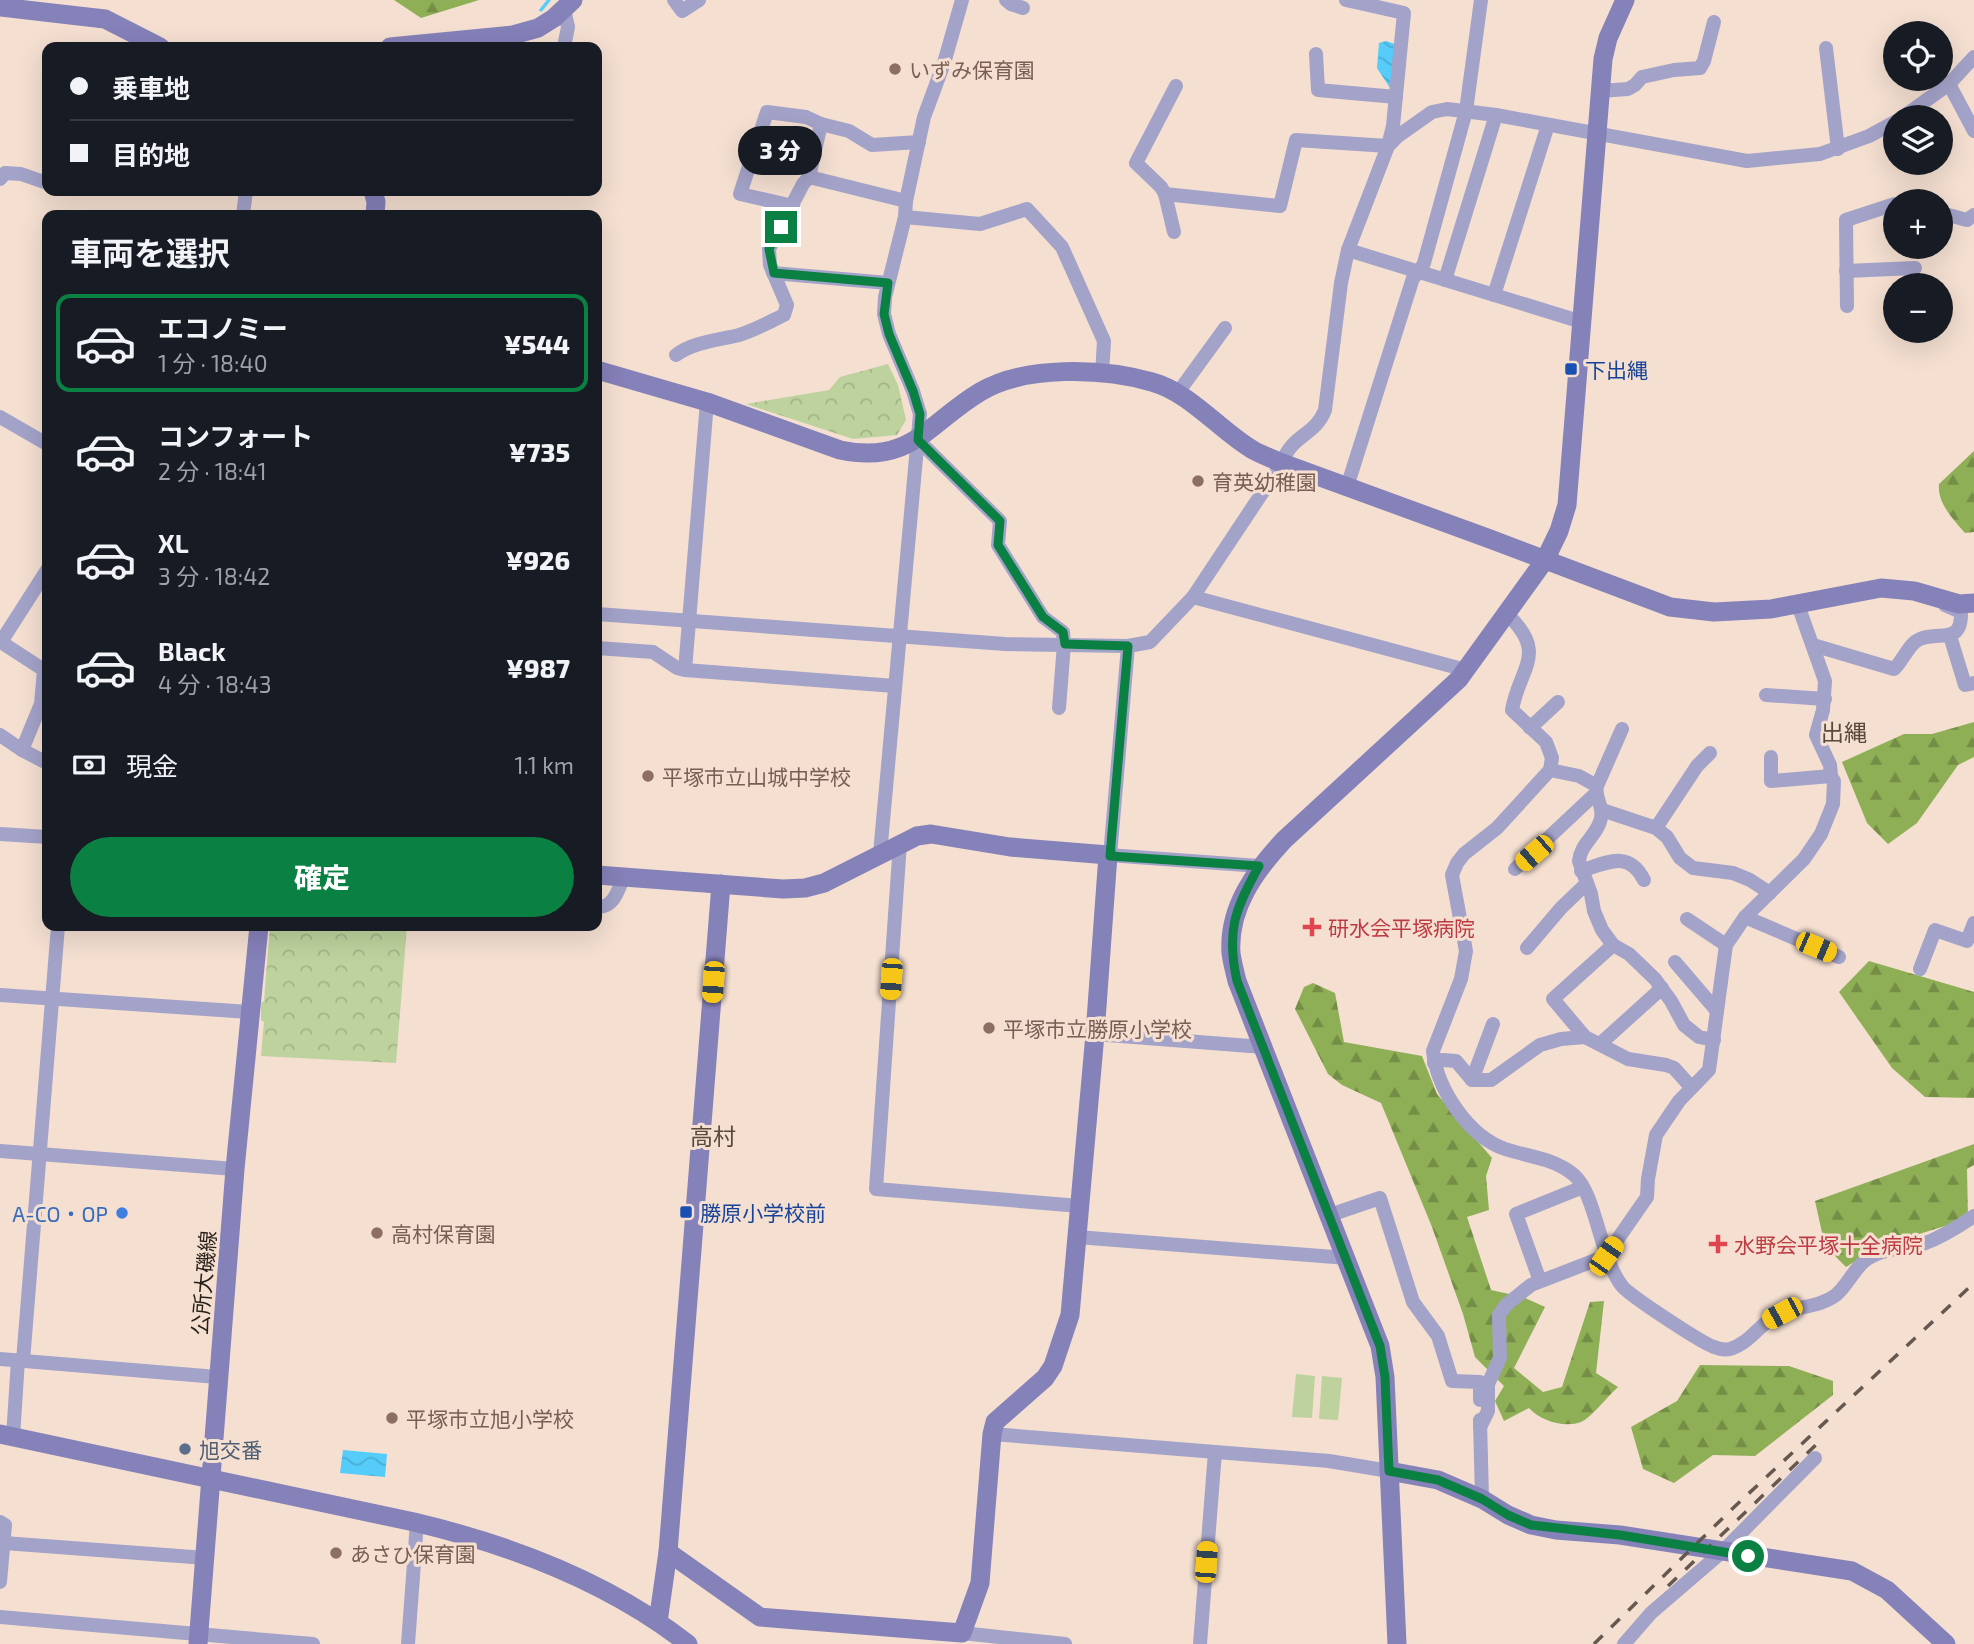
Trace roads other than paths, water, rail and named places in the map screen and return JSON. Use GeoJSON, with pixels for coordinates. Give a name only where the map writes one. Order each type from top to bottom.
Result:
{"type":"FeatureCollection","features":[{"type":"Feature","properties":{"kind":"street"},"geometry":{"type":"LineString","coordinates":[[674,0],[682,11],[699,0]]}},
{"type":"Feature","properties":{"kind":"street"},"geometry":{"type":"LineString","coordinates":[[880,854],[920,414],[884,314],[888,283],[905,217],[924,117],[944,63],[961,0]]}},
{"type":"Feature","properties":{"kind":"street"},"geometry":{"type":"LineString","coordinates":[[1006,0],[1023,8]]}},
{"type":"Feature","properties":{"kind":"street"},"geometry":{"type":"LineString","coordinates":[[602,614],[1005,643],[1128,646],[1150,642],[1193,597],[1282,463],[1287,450],[1296,439],[1322,419],[1325,410],[1341,283],[1348,250],[1388,146],[1404,13],[1346,0]]}},
{"type":"Feature","properties":{"kind":"street"},"geometry":{"type":"LineString","coordinates":[[1348,487],[1413,278],[1420,271],[1466,111],[1481,0]]}},
{"type":"Feature","properties":{"kind":"street"},"geometry":{"type":"LineString","coordinates":[[1397,1644],[1385,1377],[1380,1346],[1237,981],[1231,953],[1233,929],[1241,899],[1259,866],[1466,670],[1545,559],[1559,531],[1567,505],[1600,91],[1608,38],[1625,0]]}},
{"type":"Feature","properties":{"kind":"street"},"geometry":{"type":"LineString","coordinates":[[446,42],[513,36],[538,28],[569,5]]}},
{"type":"Feature","properties":{"kind":"street"},"geometry":{"type":"LineString","coordinates":[[565,42],[569,5]]}},
{"type":"Feature","properties":{"kind":"street"},"geometry":{"type":"LineString","coordinates":[[0,6],[105,19],[145,42]]}},
{"type":"Feature","properties":{"kind":"street"},"geometry":{"type":"LineString","coordinates":[[1600,91],[1628,89],[1636,85],[1642,77],[1700,68],[1714,22]]}},
{"type":"Feature","properties":{"kind":"street"},"geometry":{"type":"LineString","coordinates":[[1826,48],[1838,149]]}},
{"type":"Feature","properties":{"kind":"street"},"geometry":{"type":"LineString","coordinates":[[1316,54],[1318,90],[1396,97]]}},
{"type":"Feature","properties":{"kind":"street"},"geometry":{"type":"LineString","coordinates":[[1953,80],[1974,57]]}},
{"type":"Feature","properties":{"kind":"street"},"geometry":{"type":"LineString","coordinates":[[1174,232],[1165,194],[1136,163],[1176,86]]}},
{"type":"Feature","properties":{"kind":"street"},"geometry":{"type":"LineString","coordinates":[[1920,105],[1939,91]]}},
{"type":"Feature","properties":{"kind":"street"},"geometry":{"type":"LineString","coordinates":[[1953,91],[1974,131]]}},
{"type":"Feature","properties":{"kind":"street"},"geometry":{"type":"LineString","coordinates":[[1165,194],[1280,206],[1296,140],[1388,146],[1433,112],[1447,109],[1496,115],[1747,161],[1820,154],[1838,149],[1883,128]]}},
{"type":"Feature","properties":{"kind":"street"},"geometry":{"type":"LineString","coordinates":[[793,206],[740,194],[767,112],[806,117],[849,131],[872,145],[919,142]]}},
{"type":"Feature","properties":{"kind":"street"},"geometry":{"type":"LineString","coordinates":[[1445,280],[1496,115]]}},
{"type":"Feature","properties":{"kind":"street"},"geometry":{"type":"LineString","coordinates":[[676,355],[716,339],[750,331],[784,314],[788,304],[774,273],[769,249],[809,177],[821,124]]}},
{"type":"Feature","properties":{"kind":"street"},"geometry":{"type":"LineString","coordinates":[[1494,295],[1548,125]]}},
{"type":"Feature","properties":{"kind":"street"},"geometry":{"type":"LineString","coordinates":[[0,179],[5,173],[21,174],[42,181]]}},
{"type":"Feature","properties":{"kind":"street"},"geometry":{"type":"LineString","coordinates":[[809,177],[906,201]]}},
{"type":"Feature","properties":{"kind":"street"},"geometry":{"type":"LineString","coordinates":[[1847,306],[1846,220],[1883,208]]}},
{"type":"Feature","properties":{"kind":"street"},"geometry":{"type":"LineString","coordinates":[[905,217],[980,223],[1027,209],[1062,247],[1104,341],[1102,374]]}},
{"type":"Feature","properties":{"kind":"street"},"geometry":{"type":"LineString","coordinates":[[1953,216],[1967,220],[1974,215]]}},
{"type":"Feature","properties":{"kind":"street"},"geometry":{"type":"LineString","coordinates":[[1348,250],[1582,322]]}},
{"type":"Feature","properties":{"kind":"street"},"geometry":{"type":"LineString","coordinates":[[1846,271],[1916,268]]}},
{"type":"Feature","properties":{"kind":"street"},"geometry":{"type":"LineString","coordinates":[[774,273],[888,283]]}},
{"type":"Feature","properties":{"kind":"street"},"geometry":{"type":"LineString","coordinates":[[1177,394],[1225,328]]}},
{"type":"Feature","properties":{"kind":"street"},"geometry":{"type":"LineString","coordinates":[[602,371],[707,402],[840,450],[861,454],[890,451],[918,440],[981,392],[998,384],[1059,372],[1102,374],[1153,382],[1177,394],[1252,450],[1670,607],[1714,612],[1772,609],[1881,588],[1914,591],[1959,604],[1974,603]]}},
{"type":"Feature","properties":{"kind":"street"},"geometry":{"type":"LineString","coordinates":[[685,670],[707,402]]}},
{"type":"Feature","properties":{"kind":"street"},"geometry":{"type":"LineString","coordinates":[[0,417],[42,441]]}},
{"type":"Feature","properties":{"kind":"street"},"geometry":{"type":"LineString","coordinates":[[918,440],[1000,521],[998,545],[1043,617],[1063,632],[1065,644],[1059,708]]}},
{"type":"Feature","properties":{"kind":"street"},"geometry":{"type":"LineString","coordinates":[[42,578],[1,642],[42,669]]}},
{"type":"Feature","properties":{"kind":"street"},"geometry":{"type":"LineString","coordinates":[[1193,597],[1466,670]]}},
{"type":"Feature","properties":{"kind":"street"},"geometry":{"type":"LineString","coordinates":[[1813,645],[1894,669],[1920,638],[1950,636],[1956,632],[1961,621],[1961,612],[1945,606],[1942,599]]}},
{"type":"Feature","properties":{"kind":"street"},"geometry":{"type":"LineString","coordinates":[[1480,1427],[1488,1411],[1488,1384],[1500,1359],[1499,1315],[1506,1305],[1531,1285],[1606,1256],[1647,1197],[1656,1135],[1691,1087],[1709,1070],[1726,945],[1745,917],[1804,859],[1821,834],[1833,804],[1834,781],[1830,765],[1816,735],[1825,699],[1825,681],[1798,606]]}},
{"type":"Feature","properties":{"kind":"street"},"geometry":{"type":"LineString","coordinates":[[1507,614],[1517,623],[1529,646],[1526,673],[1515,691],[1512,710],[1546,742],[1552,758],[1550,770],[1497,828],[1464,854],[1452,875],[1466,951],[1461,979],[1433,1051],[1434,1063],[1446,1092],[1470,1124],[1488,1140],[1505,1149],[1546,1158],[1575,1176],[1583,1187],[1593,1212],[1606,1256],[1623,1287],[1640,1301],[1712,1347],[1727,1350],[1744,1342],[1774,1317],[1825,1302],[1838,1293],[1868,1258],[1922,1244],[1949,1233],[1974,1216]]}},
{"type":"Feature","properties":{"kind":"street"},"geometry":{"type":"LineString","coordinates":[[1950,636],[1965,685],[1974,683]]}},
{"type":"Feature","properties":{"kind":"street"},"geometry":{"type":"LineString","coordinates":[[962,1633],[980,1583],[995,1422],[1045,1378],[1054,1366],[1070,1315],[1128,646]]}},
{"type":"Feature","properties":{"kind":"street"},"geometry":{"type":"LineString","coordinates":[[602,648],[653,652],[677,668],[685,670],[895,686]]}},
{"type":"Feature","properties":{"kind":"street"},"geometry":{"type":"LineString","coordinates":[[22,750],[41,704],[42,693]]}},
{"type":"Feature","properties":{"kind":"street"},"geometry":{"type":"LineString","coordinates":[[1766,695],[1825,699]]}},
{"type":"Feature","properties":{"kind":"street"},"geometry":{"type":"LineString","coordinates":[[1530,728],[1559,702]]}},
{"type":"Feature","properties":{"kind":"street"},"geometry":{"type":"LineString","coordinates":[[1515,869],[1596,790],[1622,729]]}},
{"type":"Feature","properties":{"kind":"street"},"geometry":{"type":"LineString","coordinates":[[0,735],[42,760]]}},
{"type":"Feature","properties":{"kind":"street"},"geometry":{"type":"LineString","coordinates":[[1656,828],[1697,766],[1710,753]]}},
{"type":"Feature","properties":{"kind":"street"},"geometry":{"type":"LineString","coordinates":[[1771,757],[1771,781],[1831,776]]}},
{"type":"Feature","properties":{"kind":"street"},"geometry":{"type":"LineString","coordinates":[[1550,770],[1579,776],[1596,790],[1602,810],[1598,831],[1579,853],[1578,861],[1602,930],[1613,945],[1629,954],[1662,988],[1684,1025],[1699,1037],[1714,1040]]}},
{"type":"Feature","properties":{"kind":"street"},"geometry":{"type":"LineString","coordinates":[[1602,810],[1656,828],[1693,868],[1733,873],[1770,893]]}},
{"type":"Feature","properties":{"kind":"street"},"geometry":{"type":"LineString","coordinates":[[0,834],[42,837]]}},
{"type":"Feature","properties":{"kind":"street"},"geometry":{"type":"LineString","coordinates":[[602,875],[783,889],[805,888],[824,883],[918,835],[931,834],[1010,847],[1259,866]]}},
{"type":"Feature","properties":{"kind":"street"},"geometry":{"type":"LineString","coordinates":[[900,843],[876,1189],[1080,1206]]}},
{"type":"Feature","properties":{"kind":"street"},"geometry":{"type":"LineString","coordinates":[[1527,948],[1584,878],[1608,862],[1623,861],[1638,868],[1644,880]]}},
{"type":"Feature","properties":{"kind":"street"},"geometry":{"type":"LineString","coordinates":[[602,907],[612,903],[624,876]]}},
{"type":"Feature","properties":{"kind":"street"},"geometry":{"type":"LineString","coordinates":[[658,1622],[668,1552],[721,884]]}},
{"type":"Feature","properties":{"kind":"street"},"geometry":{"type":"LineString","coordinates":[[1745,917],[1839,957]]}},
{"type":"Feature","properties":{"kind":"street"},"geometry":{"type":"LineString","coordinates":[[1687,919],[1726,945]]}},
{"type":"Feature","properties":{"kind":"street"},"geometry":{"type":"LineString","coordinates":[[1920,969],[1935,930],[1967,941],[1974,923]]}},
{"type":"Feature","properties":{"kind":"street"},"geometry":{"type":"LineString","coordinates":[[58,931],[21,1361],[6,1435],[417,1522],[474,1538],[530,1556],[582,1581],[658,1622],[688,1644]]}},
{"type":"Feature","properties":{"kind":"street","name":"公所大磯線"},"geometry":{"type":"LineString","coordinates":[[198,1639],[212,1479],[217,1377],[258,931]]}},
{"type":"Feature","properties":{"kind":"street"},"geometry":{"type":"LineString","coordinates":[[1613,945],[1553,999],[1585,1037],[1628,1059],[1674,1068],[1691,1087]]}},
{"type":"Feature","properties":{"kind":"street"},"geometry":{"type":"LineString","coordinates":[[1675,962],[1717,1012]]}},
{"type":"Feature","properties":{"kind":"street"},"geometry":{"type":"LineString","coordinates":[[1600,1044],[1662,988]]}},
{"type":"Feature","properties":{"kind":"street"},"geometry":{"type":"LineString","coordinates":[[0,995],[249,1012]]}},
{"type":"Feature","properties":{"kind":"street"},"geometry":{"type":"LineString","coordinates":[[1472,1080],[1493,1024]]}},
{"type":"Feature","properties":{"kind":"street"},"geometry":{"type":"LineString","coordinates":[[1095,1034],[1262,1047]]}},
{"type":"Feature","properties":{"kind":"street"},"geometry":{"type":"LineString","coordinates":[[1434,1063],[1443,1060],[1456,1061],[1472,1080],[1491,1080],[1540,1045],[1561,1038],[1585,1037]]}},
{"type":"Feature","properties":{"kind":"street"},"geometry":{"type":"LineString","coordinates":[[0,1151],[235,1169]]}},
{"type":"Feature","properties":{"kind":"street"},"geometry":{"type":"LineString","coordinates":[[1541,1281],[1516,1214],[1583,1187]]}},
{"type":"Feature","properties":{"kind":"street"},"geometry":{"type":"LineString","coordinates":[[1330,1215],[1380,1198],[1413,1302],[1438,1336],[1452,1381],[1480,1382],[1482,1499]]}},
{"type":"Feature","properties":{"kind":"street"},"geometry":{"type":"LineString","coordinates":[[1077,1237],[1347,1258]]}},
{"type":"Feature","properties":{"kind":"street"},"geometry":{"type":"LineString","coordinates":[[0,1359],[217,1377]]}},
{"type":"Feature","properties":{"kind":"street"},"geometry":{"type":"LineString","coordinates":[[992,1434],[1329,1461],[1438,1480],[1531,1525],[1620,1535],[1852,1571],[1887,1590],[1946,1644]]}},
{"type":"Feature","properties":{"kind":"street"},"geometry":{"type":"LineString","coordinates":[[1200,1644],[1215,1452]]}},
{"type":"Feature","properties":{"kind":"street"},"geometry":{"type":"LineString","coordinates":[[1624,1644],[1651,1613],[1722,1552],[1815,1458]]}},
{"type":"Feature","properties":{"kind":"street"},"geometry":{"type":"LineString","coordinates":[[0,1522],[5,1525],[0,1582]]}},
{"type":"Feature","properties":{"kind":"street"},"geometry":{"type":"LineString","coordinates":[[408,1644],[417,1522]]}},
{"type":"Feature","properties":{"kind":"street"},"geometry":{"type":"LineString","coordinates":[[4,1543],[206,1558]]}},
{"type":"Feature","properties":{"kind":"street"},"geometry":{"type":"LineString","coordinates":[[668,1552],[760,1617],[1065,1644]]}},
{"type":"Feature","properties":{"kind":"street"},"geometry":{"type":"LineString","coordinates":[[0,1617],[198,1639],[313,1644]]}},
{"type":"Feature","properties":{"kind":"water"},"geometry":{"type":"Polygon","coordinates":[[[1386,41],[1395,44],[1390,88],[1377,68],[1379,43],[1386,41]]]}},
{"type":"Feature","properties":{"kind":"water"},"geometry":{"type":"Polygon","coordinates":[[[343,1450],[387,1454],[385,1477],[340,1473],[343,1450]]]}},
{"type":"Feature","properties":{"kind":"waterway"},"geometry":{"type":"LineString","coordinates":[[541,10],[549,0]]}},
{"type":"Feature","properties":{"kind":"railway"},"geometry":{"type":"LineString","coordinates":[[1594,1644],[1730,1511],[1974,1283]]}},
{"type":"Feature","properties":{"kind":"railway"},"geometry":{"type":"LineString","coordinates":[[1668,1586],[1822,1439]]}},
{"type":"Feature","properties":{"kind":"place","name":"いずみ保育園"},"geometry":{"type":"Point","coordinates":[895,69]}},
{"type":"Feature","properties":{"kind":"place","name":"下出縄"},"geometry":{"type":"Point","coordinates":[1571,369]}},
{"type":"Feature","properties":{"kind":"place","name":"育英幼稚園"},"geometry":{"type":"Point","coordinates":[1198,481]}},
{"type":"Feature","properties":{"kind":"place","name":"平塚市立山城中学校"},"geometry":{"type":"Point","coordinates":[648,776]}},
{"type":"Feature","properties":{"kind":"place","name":"研水会平塚病院"},"geometry":{"type":"Point","coordinates":[1312,927]}},
{"type":"Feature","properties":{"kind":"place","name":"平塚市立勝原小学校"},"geometry":{"type":"Point","coordinates":[989,1028]}},
{"type":"Feature","properties":{"kind":"place","name":"勝原小学校前"},"geometry":{"type":"Point","coordinates":[686,1212]}},
{"type":"Feature","properties":{"kind":"place","name":"A-CO・OP"},"geometry":{"type":"Point","coordinates":[122,1213]}},
{"type":"Feature","properties":{"kind":"place","name":"高村保育園"},"geometry":{"type":"Point","coordinates":[377,1233]}},
{"type":"Feature","properties":{"kind":"place","name":"水野会平塚十全病院"},"geometry":{"type":"Point","coordinates":[1718,1244]}},
{"type":"Feature","properties":{"kind":"place","name":"平塚市立旭小学校"},"geometry":{"type":"Point","coordinates":[392,1418]}},
{"type":"Feature","properties":{"kind":"place","name":"旭交番"},"geometry":{"type":"Point","coordinates":[185,1449]}},
{"type":"Feature","properties":{"kind":"place","name":"あさひ保育園"},"geometry":{"type":"Point","coordinates":[336,1553]}},
{"type":"Feature","properties":{"kind":"district","name":"出縄"},"geometry":{"type":"Point","coordinates":[1844,732]}},
{"type":"Feature","properties":{"kind":"district","name":"高村"},"geometry":{"type":"Point","coordinates":[713,1136]}}]}
